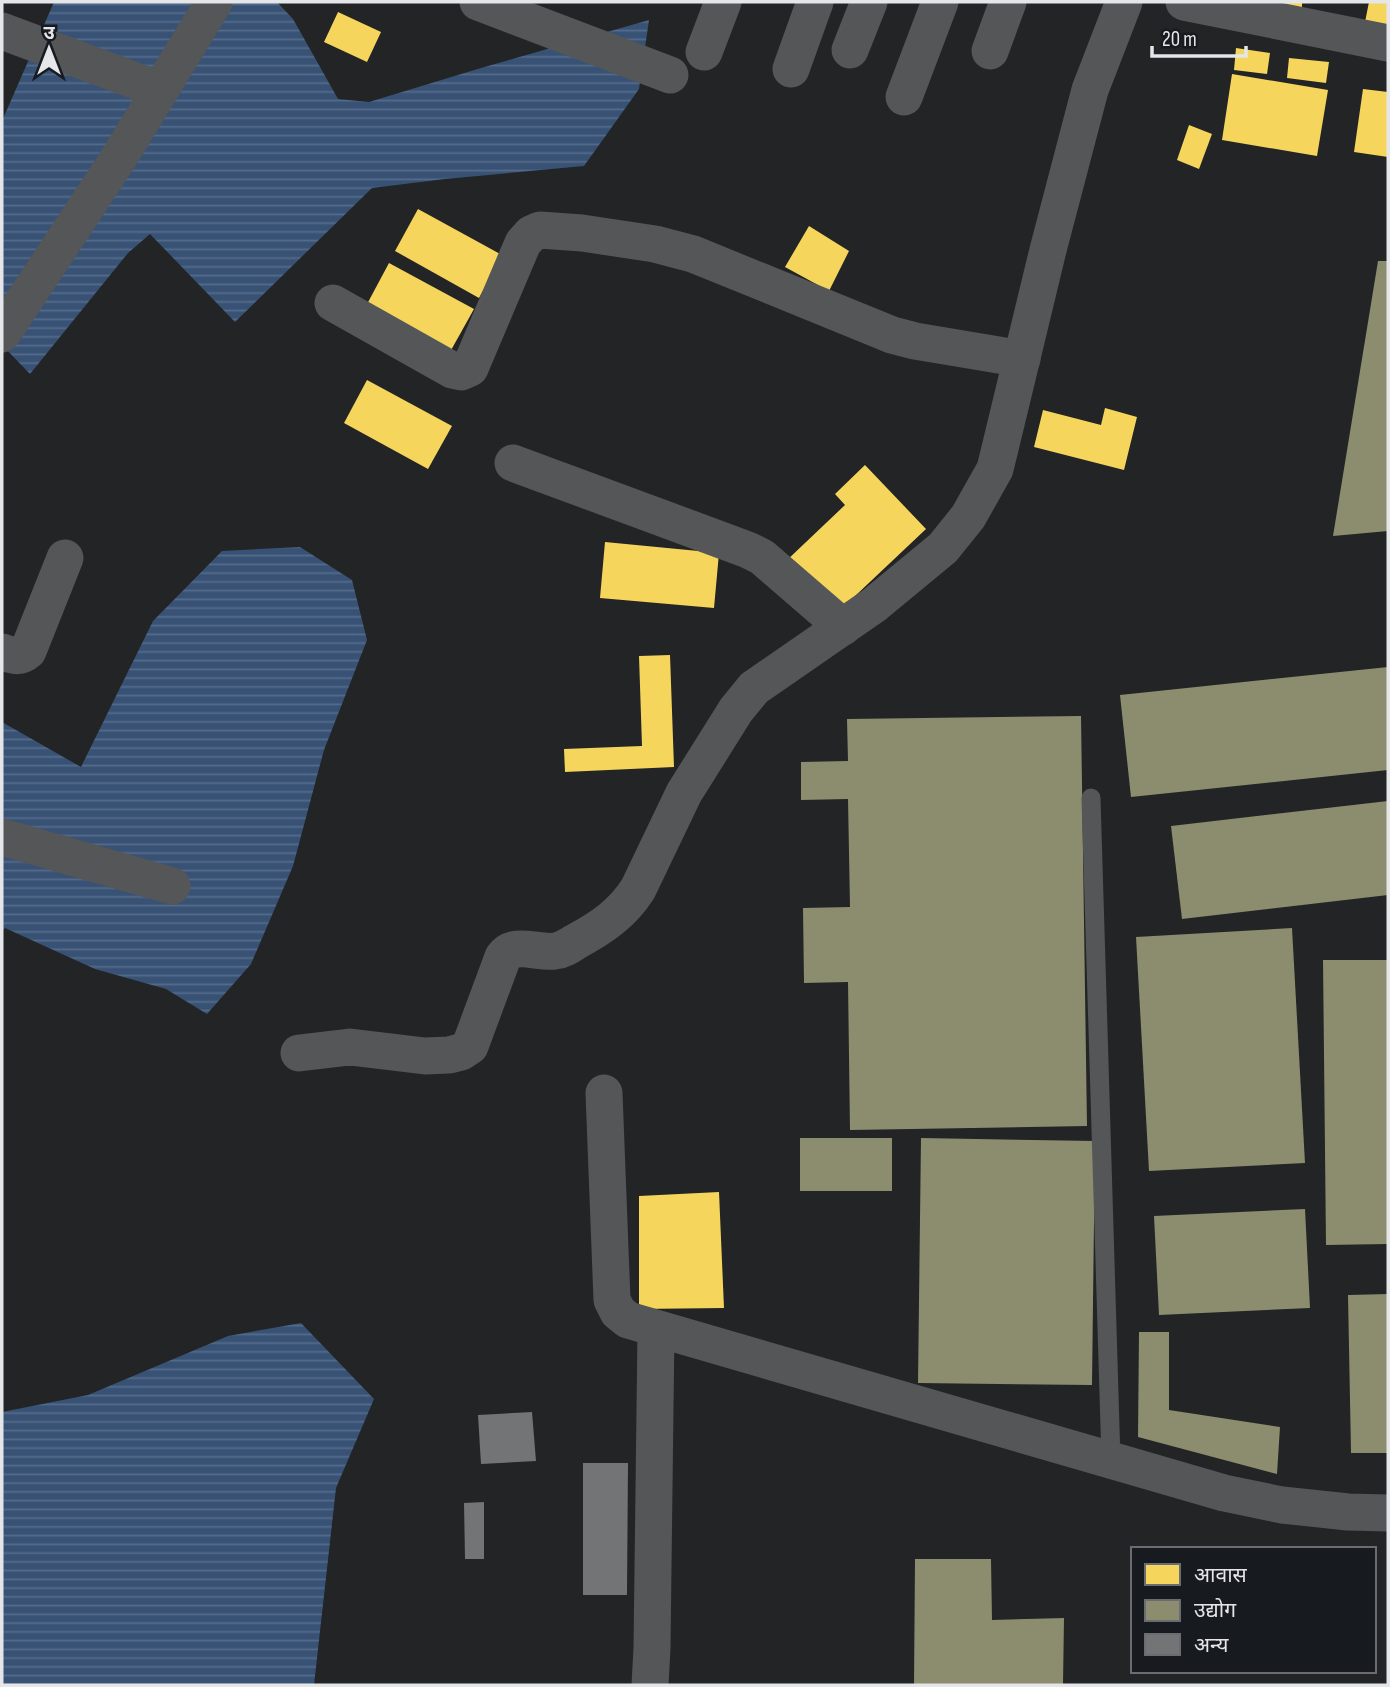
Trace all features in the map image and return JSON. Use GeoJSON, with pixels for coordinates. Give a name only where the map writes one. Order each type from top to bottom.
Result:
{"type":"FeatureCollection","features":[{"type":"Feature","properties":{"kind":"street"},"geometry":{"type":"LineString","coordinates":[[2,334],[120,156],[214,2]]}},
{"type":"Feature","properties":{"kind":"street"},"geometry":{"type":"LineString","coordinates":[[704,52],[723,2]]}},
{"type":"Feature","properties":{"kind":"street"},"geometry":{"type":"LineString","coordinates":[[791,69],[815,2]]}},
{"type":"Feature","properties":{"kind":"street"},"geometry":{"type":"LineString","coordinates":[[850,50],[869,2]]}},
{"type":"Feature","properties":{"kind":"street"},"geometry":{"type":"LineString","coordinates":[[904,97],[940,2]]}},
{"type":"Feature","properties":{"kind":"street"},"geometry":{"type":"LineString","coordinates":[[990,51],[1008,2]]}},
{"type":"Feature","properties":{"kind":"street"},"geometry":{"type":"LineString","coordinates":[[299,1053],[349,1047],[425,1056],[449,1055],[470,1046],[507,951],[561,950],[608,923],[630,902],[684,793],[736,710],[754,688],[874,605],[943,548],[968,517],[995,469],[1090,90],[1124,2]]}},
{"type":"Feature","properties":{"kind":"street"},"geometry":{"type":"LineString","coordinates":[[1184,2],[1388,43]]}},
{"type":"Feature","properties":{"kind":"street"},"geometry":{"type":"LineString","coordinates":[[491,4],[670,75]]}},
{"type":"Feature","properties":{"kind":"street"},"geometry":{"type":"LineString","coordinates":[[2,31],[160,90]]}},
{"type":"Feature","properties":{"kind":"street"},"geometry":{"type":"LineString","coordinates":[[332,303],[452,370],[461,372],[470,368],[523,243],[530,234],[540,230],[572,232],[655,244],[693,254],[892,335],[1022,359]]}},
{"type":"Feature","properties":{"kind":"street"},"geometry":{"type":"LineString","coordinates":[[513,463],[748,550],[762,557],[843,627]]}},
{"type":"Feature","properties":{"kind":"street"},"geometry":{"type":"LineString","coordinates":[[2,652],[18,656],[28,651],[65,558]]}},
{"type":"Feature","properties":{"kind":"street"},"geometry":{"type":"LineString","coordinates":[[2,837],[172,886]]}},
{"type":"Feature","properties":{"kind":"street"},"geometry":{"type":"LineString","coordinates":[[604,1093],[612,1300],[618,1312],[628,1320],[1224,1493],[1282,1505],[1388,1513]]}},
{"type":"Feature","properties":{"kind":"street"},"geometry":{"type":"LineString","coordinates":[[650,1685],[656,1330]]}},
{"type":"Feature","properties":{"kind":"lane"},"geometry":{"type":"LineString","coordinates":[[1091,798],[1111,1460]]}},
{"type":"Feature","properties":{"kind":"water"},"geometry":{"type":"Polygon","coordinates":[[[54,2],[277,2],[293,19],[338,99],[369,102],[649,20],[639,89],[584,166],[372,188],[235,322],[150,234],[128,253],[30,374],[2,345],[2,121],[54,2]]]}},
{"type":"Feature","properties":{"kind":"water"},"geometry":{"type":"Polygon","coordinates":[[[300,547],[352,580],[367,640],[324,750],[293,866],[251,964],[207,1014],[166,989],[95,969],[5,928],[2,931],[2,722],[81,767],[153,621],[222,551],[300,547]]]}},
{"type":"Feature","properties":{"kind":"water"},"geometry":{"type":"Polygon","coordinates":[[[301,1323],[374,1399],[336,1488],[314,1685],[2,1685],[2,1412],[88,1395],[228,1336],[301,1323]]]}},
{"type":"Feature","properties":{"kind":"building: आवास"},"geometry":{"type":"Polygon","coordinates":[[[1276,2],[1302,2],[1302,12],[1276,12],[1276,2]]]}},
{"type":"Feature","properties":{"kind":"building: आवास"},"geometry":{"type":"Polygon","coordinates":[[[1369,2],[1388,2],[1388,36],[1363,32],[1369,2]]]}},
{"type":"Feature","properties":{"kind":"building: आवास"},"geometry":{"type":"Polygon","coordinates":[[[338,12],[381,32],[367,62],[324,42],[338,12]]]}},
{"type":"Feature","properties":{"kind":"building: आवास"},"geometry":{"type":"Polygon","coordinates":[[[1236,48],[1270,53],[1267,74],[1234,70],[1236,48]]]}},
{"type":"Feature","properties":{"kind":"building: आवास"},"geometry":{"type":"Polygon","coordinates":[[[1289,58],[1329,62],[1326,83],[1287,78],[1289,58]]]}},
{"type":"Feature","properties":{"kind":"building: आवास"},"geometry":{"type":"Polygon","coordinates":[[[1232,74],[1328,90],[1317,156],[1222,140],[1232,74]]]}},
{"type":"Feature","properties":{"kind":"building: आवास"},"geometry":{"type":"Polygon","coordinates":[[[1363,89],[1388,92],[1388,157],[1354,152],[1363,89]]]}},
{"type":"Feature","properties":{"kind":"building: आवास"},"geometry":{"type":"Polygon","coordinates":[[[1189,125],[1212,134],[1199,169],[1177,160],[1189,125]]]}},
{"type":"Feature","properties":{"kind":"building: आवास"},"geometry":{"type":"Polygon","coordinates":[[[418,209],[502,255],[479,298],[395,251],[418,209]]]}},
{"type":"Feature","properties":{"kind":"building: आवास"},"geometry":{"type":"Polygon","coordinates":[[[809,226],[849,251],[829,291],[785,267],[809,226]]]}},
{"type":"Feature","properties":{"kind":"building: आवास"},"geometry":{"type":"Polygon","coordinates":[[[389,263],[474,309],[450,352],[366,306],[389,263]]]}},
{"type":"Feature","properties":{"kind":"building: आवास"},"geometry":{"type":"Polygon","coordinates":[[[367,380],[452,426],[428,469],[344,423],[367,380]]]}},
{"type":"Feature","properties":{"kind":"building: आवास"},"geometry":{"type":"Polygon","coordinates":[[[1105,408],[1137,417],[1124,470],[1034,447],[1043,410],[1101,425],[1105,408]]]}},
{"type":"Feature","properties":{"kind":"building: आवास"},"geometry":{"type":"Polygon","coordinates":[[[865,465],[926,529],[836,614],[785,562],[845,505],[835,494],[865,465]]]}},
{"type":"Feature","properties":{"kind":"building: आवास"},"geometry":{"type":"Polygon","coordinates":[[[605,542],[719,553],[714,608],[600,598],[605,542]]]}},
{"type":"Feature","properties":{"kind":"building: आवास"},"geometry":{"type":"Polygon","coordinates":[[[670,655],[674,767],[565,772],[564,749],[642,746],[639,656],[670,655]]]}},
{"type":"Feature","properties":{"kind":"building: आवास"},"geometry":{"type":"Polygon","coordinates":[[[719,1192],[724,1308],[639,1309],[639,1196],[719,1192]]]}},
{"type":"Feature","properties":{"kind":"building: उद्योग"},"geometry":{"type":"Polygon","coordinates":[[[1378,261],[1388,261],[1388,531],[1333,536],[1378,261]]]}},
{"type":"Feature","properties":{"kind":"building: उद्योग"},"geometry":{"type":"Polygon","coordinates":[[[1388,667],[1388,770],[1131,797],[1120,695],[1388,667]]]}},
{"type":"Feature","properties":{"kind":"building: उद्योग"},"geometry":{"type":"Polygon","coordinates":[[[1081,716],[1087,1126],[850,1130],[848,982],[804,983],[803,908],[850,907],[848,799],[801,800],[801,762],[848,761],[847,719],[1081,716]]]}},
{"type":"Feature","properties":{"kind":"building: उद्योग"},"geometry":{"type":"Polygon","coordinates":[[[1388,801],[1388,895],[1182,919],[1171,826],[1388,801]]]}},
{"type":"Feature","properties":{"kind":"building: उद्योग"},"geometry":{"type":"Polygon","coordinates":[[[1292,928],[1305,1163],[1149,1171],[1136,937],[1292,928]]]}},
{"type":"Feature","properties":{"kind":"building: उद्योग"},"geometry":{"type":"Polygon","coordinates":[[[1323,960],[1388,960],[1388,1244],[1326,1245],[1323,960]]]}},
{"type":"Feature","properties":{"kind":"building: उद्योग"},"geometry":{"type":"Polygon","coordinates":[[[800,1138],[892,1138],[892,1191],[800,1191],[800,1138]]]}},
{"type":"Feature","properties":{"kind":"building: उद्योग"},"geometry":{"type":"Polygon","coordinates":[[[921,1138],[1095,1141],[1092,1385],[918,1383],[921,1138]]]}},
{"type":"Feature","properties":{"kind":"building: उद्योग"},"geometry":{"type":"Polygon","coordinates":[[[1305,1209],[1310,1308],[1159,1315],[1154,1216],[1305,1209]]]}},
{"type":"Feature","properties":{"kind":"building: उद्योग"},"geometry":{"type":"Polygon","coordinates":[[[1388,1294],[1388,1453],[1351,1453],[1348,1295],[1388,1294]]]}},
{"type":"Feature","properties":{"kind":"building: उद्योग"},"geometry":{"type":"Polygon","coordinates":[[[1139,1332],[1169,1332],[1169,1410],[1280,1427],[1277,1474],[1138,1437],[1139,1332]]]}},
{"type":"Feature","properties":{"kind":"building: उद्योग"},"geometry":{"type":"Polygon","coordinates":[[[915,1559],[991,1559],[992,1620],[1064,1618],[1063,1685],[914,1685],[915,1559]]]}},
{"type":"Feature","properties":{"kind":"building: अन्य"},"geometry":{"type":"Polygon","coordinates":[[[532,1412],[536,1461],[481,1464],[478,1415],[532,1412]]]}},
{"type":"Feature","properties":{"kind":"building: अन्य"},"geometry":{"type":"Polygon","coordinates":[[[583,1463],[628,1463],[627,1595],[583,1595],[583,1463]]]}},
{"type":"Feature","properties":{"kind":"building: अन्य"},"geometry":{"type":"Polygon","coordinates":[[[484,1502],[484,1559],[465,1559],[464,1503],[484,1502]]]}}]}
